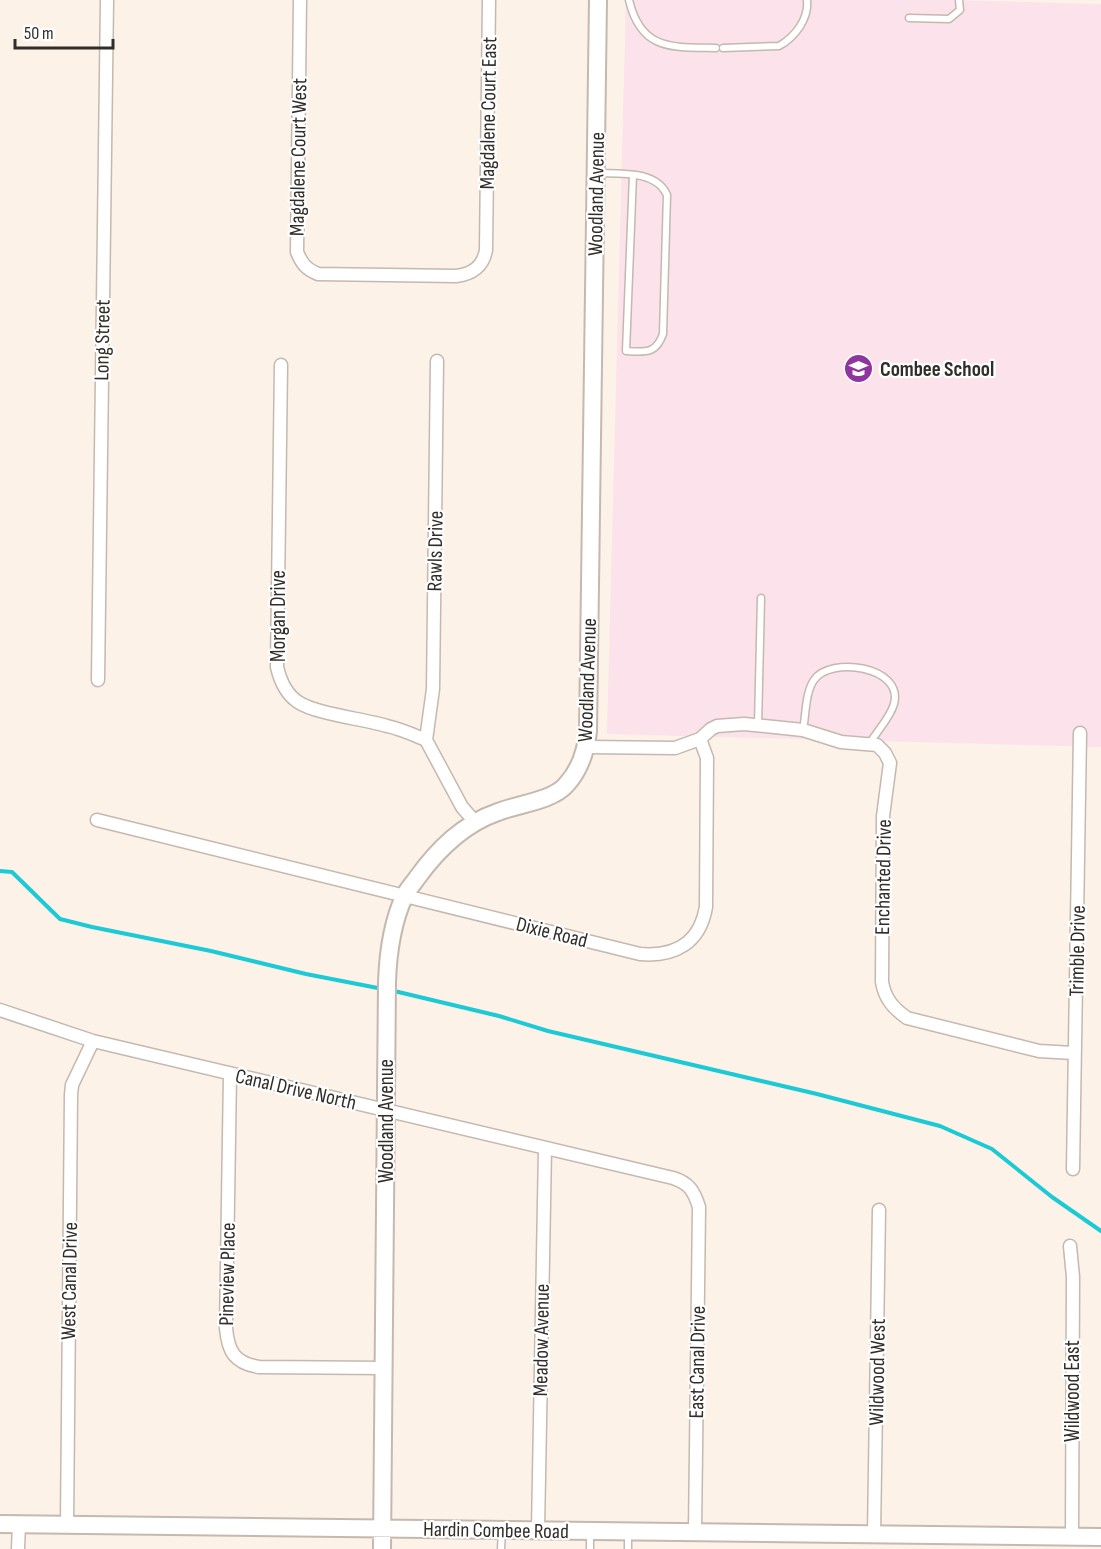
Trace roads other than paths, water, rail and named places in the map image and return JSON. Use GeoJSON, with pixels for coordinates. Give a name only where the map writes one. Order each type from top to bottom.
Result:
{"type":"FeatureCollection","features":[{"type":"Feature","properties":{"kind":"street","name":"Long Street"},"geometry":{"type":"LineString","coordinates":[[98,680],[107,0]]}},
{"type":"Feature","properties":{"kind":"street","name":"Magdalene Court West"},"geometry":{"type":"LineString","coordinates":[[300,0],[297,252],[301,262],[308,270],[318,274],[467,275],[479,267],[484,258],[486,225]]}},
{"type":"Feature","properties":{"kind":"street","name":"Magdalene Court East"},"geometry":{"type":"LineString","coordinates":[[486,225],[489,0]]}},
{"type":"Feature","properties":{"kind":"street","name":"Woodland Avenue"},"geometry":{"type":"LineString","coordinates":[[382,1549],[387,989],[392,935],[404,896],[441,848],[452,838],[495,812],[556,793],[566,786],[587,747],[598,0]]}},
{"type":"Feature","properties":{"kind":"street","name":"Rawls Drive"},"geometry":{"type":"LineString","coordinates":[[426,740],[433,689],[437,361]]}},
{"type":"Feature","properties":{"kind":"street","name":"Morgan Drive"},"geometry":{"type":"LineString","coordinates":[[281,365],[277,656],[280,679],[288,693],[297,702],[389,726],[426,740]]}},
{"type":"Feature","properties":{"kind":"street"},"geometry":{"type":"LineString","coordinates":[[587,747],[675,748],[700,739],[717,726],[758,725],[803,730],[841,742],[870,743]]}},
{"type":"Feature","properties":{"kind":"street","name":"Trimble Drive"},"geometry":{"type":"LineString","coordinates":[[1073,1169],[1073,1053],[1076,1009],[1080,733]]}},
{"type":"Feature","properties":{"kind":"street","name":"Dixie Road"},"geometry":{"type":"LineString","coordinates":[[97,820],[640,954],[668,954],[680,949],[698,932],[705,917],[707,758],[700,739]]}},
{"type":"Feature","properties":{"kind":"street"},"geometry":{"type":"LineString","coordinates":[[426,740],[462,807],[476,823]]}},
{"type":"Feature","properties":{"kind":"street","name":"Enchanted Drive"},"geometry":{"type":"LineString","coordinates":[[870,743],[877,745],[885,753],[890,763],[883,816],[882,982],[884,993],[891,1004],[907,1018],[1039,1051],[1073,1053]]}},
{"type":"Feature","properties":{"kind":"street","name":"Canal Drive North"},"geometry":{"type":"LineString","coordinates":[[0,1010],[93,1041],[682,1180],[690,1186],[694,1193]]}},
{"type":"Feature","properties":{"kind":"street","name":"West Canal Drive"},"geometry":{"type":"LineString","coordinates":[[67,1525],[71,1095],[72,1085],[93,1041]]}},
{"type":"Feature","properties":{"kind":"street","name":"Pineview Place"},"geometry":{"type":"LineString","coordinates":[[230,1074],[226,1328],[228,1346],[240,1360],[250,1366],[383,1368]]}},
{"type":"Feature","properties":{"kind":"street","name":"Meadow Avenue"},"geometry":{"type":"LineString","coordinates":[[538,1531],[545,1148]]}},
{"type":"Feature","properties":{"kind":"street","name":"East Canal Drive"},"geometry":{"type":"LineString","coordinates":[[694,1193],[699,1207],[695,1532]]}},
{"type":"Feature","properties":{"kind":"street","name":"Wildwood West"},"geometry":{"type":"LineString","coordinates":[[874,1535],[879,1210]]}},
{"type":"Feature","properties":{"kind":"street","name":"Wildwood East"},"geometry":{"type":"LineString","coordinates":[[1070,1246],[1073,1277],[1072,1536]]}},
{"type":"Feature","properties":{"kind":"street","name":"Hardin Combee Road"},"geometry":{"type":"LineString","coordinates":[[0,1524],[1101,1537]]}},
{"type":"Feature","properties":{"kind":"street"},"geometry":{"type":"LineString","coordinates":[[18,1549],[19,1524]]}},
{"type":"Feature","properties":{"kind":"lane"},"geometry":{"type":"LineString","coordinates":[[629,0],[639,26],[646,36],[657,42],[670,46],[720,48],[779,46],[785,43],[801,25],[808,8],[807,0]]}},
{"type":"Feature","properties":{"kind":"lane"},"geometry":{"type":"LineString","coordinates":[[909,18],[949,19],[960,10],[959,0]]}},
{"type":"Feature","properties":{"kind":"lane"},"geometry":{"type":"LineString","coordinates":[[596,173],[633,175],[646,177],[663,188],[667,195],[663,334],[657,347],[651,351],[626,351],[633,175]]}},
{"type":"Feature","properties":{"kind":"lane"},"geometry":{"type":"LineString","coordinates":[[758,725],[761,598]]}},
{"type":"Feature","properties":{"kind":"lane"},"geometry":{"type":"LineString","coordinates":[[803,730],[814,680],[822,673],[859,667],[884,677],[893,686],[895,693],[894,704],[870,743]]}},
{"type":"Feature","properties":{"kind":"lane"},"geometry":{"type":"LineString","coordinates":[[501,1549],[502,1531]]}},
{"type":"Feature","properties":{"kind":"lane"},"geometry":{"type":"LineString","coordinates":[[590,1549],[591,1532]]}},
{"type":"Feature","properties":{"kind":"lane"},"geometry":{"type":"LineString","coordinates":[[628,1532],[628,1549]]}},
{"type":"Feature","properties":{"kind":"waterway"},"geometry":{"type":"LineString","coordinates":[[0,871],[12,872],[60,919],[383,989]]}},
{"type":"Feature","properties":{"kind":"waterway"},"geometry":{"type":"LineString","coordinates":[[390,990],[499,1016],[548,1031],[817,1094],[940,1126],[992,1149],[1052,1197],[1101,1231]]}},
{"type":"Feature","properties":{"kind":"place","name":"Combee School"},"geometry":{"type":"Point","coordinates":[859,369]}}]}
